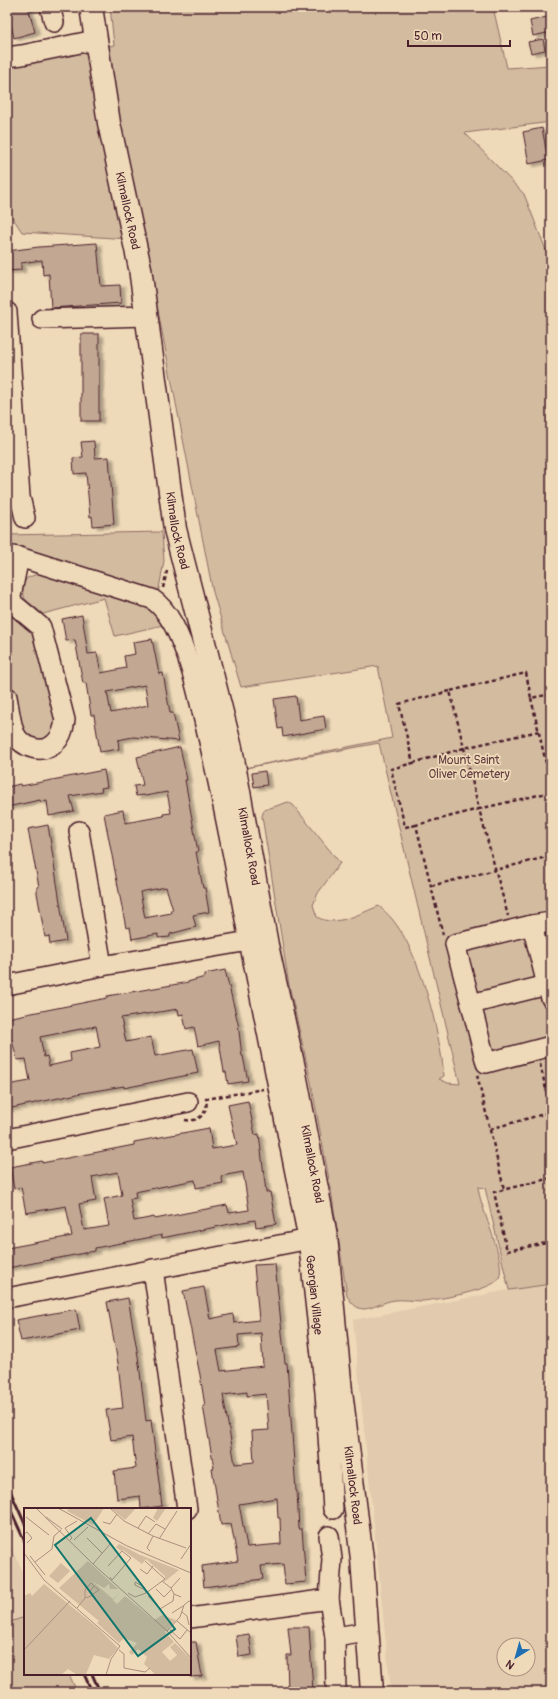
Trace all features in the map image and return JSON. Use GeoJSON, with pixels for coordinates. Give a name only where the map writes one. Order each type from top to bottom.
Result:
{"type":"FeatureCollection","features":[{"type":"Feature","properties":{"kind":"main road","name":"Kilmallock Road"},"geometry":{"type":"LineString","coordinates":[[91,7],[109,123],[140,268],[175,529],[224,720],[239,840],[268,945],[291,1100],[317,1237],[333,1392],[362,1559],[372,1692]]}},
{"type":"Feature","properties":{"kind":"street"},"geometry":{"type":"LineString","coordinates":[[7,57],[95,40]]}},
{"type":"Feature","properties":{"kind":"street"},"geometry":{"type":"LineString","coordinates":[[7,312],[20,497],[25,518]]}},
{"type":"Feature","properties":{"kind":"street"},"geometry":{"type":"LineString","coordinates":[[42,319],[147,316]]}},
{"type":"Feature","properties":{"kind":"street"},"geometry":{"type":"LineString","coordinates":[[7,697],[15,734],[24,744],[31,748],[44,749],[55,744],[64,729],[65,720],[41,627],[9,603],[13,556],[152,598],[159,604],[173,624],[182,643],[239,840],[249,941],[291,1100]]}},
{"type":"Feature","properties":{"kind":"street"},"geometry":{"type":"LineString","coordinates":[[79,831],[102,966]]}},
{"type":"Feature","properties":{"kind":"street"},"geometry":{"type":"LineString","coordinates":[[544,1048],[486,1063],[454,944],[532,925],[551,922]]}},
{"type":"Feature","properties":{"kind":"street"},"geometry":{"type":"LineString","coordinates":[[471,1004],[549,991],[532,925]]}},
{"type":"Feature","properties":{"kind":"street"},"geometry":{"type":"LineString","coordinates":[[7,985],[102,966],[249,941]]}},
{"type":"Feature","properties":{"kind":"street"},"geometry":{"type":"LineString","coordinates":[[7,1139],[188,1102]]}},
{"type":"Feature","properties":{"kind":"street","name":"Georgian Village"},"geometry":{"type":"LineString","coordinates":[[7,1298],[317,1237]]}},
{"type":"Feature","properties":{"kind":"street"},"geometry":{"type":"LineString","coordinates":[[153,1269],[187,1508]]}},
{"type":"Feature","properties":{"kind":"street"},"geometry":{"type":"LineString","coordinates":[[333,1392],[333,1509]]}},
{"type":"Feature","properties":{"kind":"street"},"geometry":{"type":"LineString","coordinates":[[329,1536],[332,1559],[329,1599],[335,1637],[336,1692]]}},
{"type":"Feature","properties":{"kind":"street"},"geometry":{"type":"LineString","coordinates":[[191,1618],[329,1599]]}},
{"type":"Feature","properties":{"kind":"street"},"geometry":{"type":"LineString","coordinates":[[335,1637],[367,1632]]}},
{"type":"Feature","properties":{"kind":"path"},"geometry":{"type":"LineString","coordinates":[[413,763],[399,704],[526,673],[551,784]]}},
{"type":"Feature","properties":{"kind":"path"},"geometry":{"type":"LineString","coordinates":[[450,691],[479,809],[512,930]]}},
{"type":"Feature","properties":{"kind":"path"},"geometry":{"type":"LineString","coordinates":[[531,698],[551,694]]}},
{"type":"Feature","properties":{"kind":"path"},"geometry":{"type":"LineString","coordinates":[[539,731],[464,748],[391,769],[405,827],[551,792]]}},
{"type":"Feature","properties":{"kind":"path"},"geometry":{"type":"LineString","coordinates":[[546,762],[551,760]]}},
{"type":"Feature","properties":{"kind":"path"},"geometry":{"type":"LineString","coordinates":[[416,825],[446,946],[454,944]]}},
{"type":"Feature","properties":{"kind":"path"},"geometry":{"type":"LineString","coordinates":[[431,886],[551,856]]}},
{"type":"Feature","properties":{"kind":"path"},"geometry":{"type":"LineString","coordinates":[[490,1129],[551,1111],[544,1048]]}},
{"type":"Feature","properties":{"kind":"path"},"geometry":{"type":"LineString","coordinates":[[486,1063],[477,1074],[504,1189]]}},
{"type":"Feature","properties":{"kind":"path"},"geometry":{"type":"LineString","coordinates":[[551,1178],[494,1192],[507,1251],[551,1242]]}},
{"type":"Feature","properties":{"kind":"shaded area"},"geometry":{"type":"Polygon","coordinates":[[[551,1284],[551,1692],[391,1692],[353,1320],[509,1290],[551,1284]]]}},
{"type":"Feature","properties":{"kind":"shaded area"},"geometry":{"type":"Polygon","coordinates":[[[7,1539],[24,1574],[24,1617],[7,1623],[7,1539]]]}},
{"type":"Feature","properties":{"kind":"green space","name":"Mount Saint Oliver Cemetery"},"geometry":{"type":"Polygon","coordinates":[[[110,7],[493,7],[507,68],[551,65],[551,122],[465,133],[524,194],[551,263],[551,1284],[509,1290],[485,1188],[478,1187],[499,1260],[499,1278],[495,1282],[487,1287],[464,1294],[422,1301],[395,1300],[367,1309],[355,1306],[347,1296],[331,1190],[310,1077],[289,985],[262,816],[264,810],[288,802],[293,805],[340,863],[318,893],[313,905],[317,917],[324,920],[340,920],[379,906],[392,919],[402,933],[411,951],[427,994],[442,1058],[444,1076],[439,1079],[448,1083],[460,1084],[379,743],[245,768],[392,738],[378,666],[241,687],[213,592],[144,240],[22,232],[7,209],[7,68],[114,45],[110,7]]]}},
{"type":"Feature","properties":{"kind":"green space"},"geometry":{"type":"Polygon","coordinates":[[[162,532],[164,561],[158,594],[16,547],[7,547],[7,535],[162,532]]]}},
{"type":"Feature","properties":{"kind":"green space"},"geometry":{"type":"Polygon","coordinates":[[[42,572],[152,609],[163,625],[115,636],[104,598],[43,614],[25,599],[21,588],[27,578],[42,572]]]}},
{"type":"Feature","properties":{"kind":"green space"},"geometry":{"type":"Polygon","coordinates":[[[12,615],[37,631],[58,729],[51,737],[36,743],[22,734],[7,667],[7,619],[12,615]]]}},
{"type":"Feature","properties":{"kind":"green space"},"geometry":{"type":"Polygon","coordinates":[[[24,1617],[24,1675],[69,1675],[77,1692],[7,1692],[7,1623],[24,1617]]]}},
{"type":"Feature","properties":{"kind":"building"},"geometry":{"type":"Polygon","coordinates":[[[7,7],[28,7],[35,32],[14,38],[7,7]]]}},
{"type":"Feature","properties":{"kind":"building"},"geometry":{"type":"Polygon","coordinates":[[[551,16],[551,32],[533,36],[530,21],[551,16]]]}},
{"type":"Feature","properties":{"kind":"building"},"geometry":{"type":"Polygon","coordinates":[[[543,39],[545,50],[531,53],[528,42],[543,39]]]}},
{"type":"Feature","properties":{"kind":"building"},"geometry":{"type":"Polygon","coordinates":[[[542,128],[548,160],[529,164],[523,132],[542,128]]]}},
{"type":"Feature","properties":{"kind":"building"},"geometry":{"type":"Polygon","coordinates":[[[97,243],[101,286],[120,285],[121,303],[51,308],[49,274],[43,275],[42,260],[21,263],[21,270],[7,271],[7,251],[97,243]]]}},
{"type":"Feature","properties":{"kind":"building"},"geometry":{"type":"Polygon","coordinates":[[[81,334],[99,334],[99,421],[81,421],[81,334]]]}},
{"type":"Feature","properties":{"kind":"building"},"geometry":{"type":"Polygon","coordinates":[[[94,441],[95,458],[109,457],[114,524],[93,526],[92,516],[90,517],[86,473],[74,474],[73,458],[83,457],[81,442],[94,441]]]}},
{"type":"Feature","properties":{"kind":"building"},"geometry":{"type":"Polygon","coordinates":[[[82,615],[88,654],[97,653],[101,673],[126,668],[124,656],[135,654],[133,642],[152,639],[159,674],[163,673],[170,713],[173,713],[179,741],[133,737],[118,740],[119,749],[100,752],[94,715],[91,715],[86,683],[83,683],[75,640],[66,641],[62,619],[82,615]],[[145,685],[107,692],[111,713],[148,705],[145,685]]]}},
{"type":"Feature","properties":{"kind":"building"},"geometry":{"type":"Polygon","coordinates":[[[296,696],[299,720],[324,716],[326,729],[283,737],[282,728],[278,729],[274,699],[296,696]]]}},
{"type":"Feature","properties":{"kind":"building"},"geometry":{"type":"Polygon","coordinates":[[[180,747],[187,780],[185,780],[198,852],[196,852],[209,912],[193,915],[196,927],[170,934],[170,937],[158,938],[158,934],[132,939],[130,927],[126,928],[104,814],[123,810],[125,823],[164,816],[163,814],[171,813],[167,792],[136,796],[134,786],[143,785],[137,757],[180,747]],[[166,887],[140,892],[145,918],[171,913],[170,910],[173,910],[166,887]]]}},
{"type":"Feature","properties":{"kind":"building"},"geometry":{"type":"Polygon","coordinates":[[[104,770],[107,787],[101,788],[102,791],[70,796],[74,811],[49,816],[47,801],[41,802],[40,800],[7,807],[7,787],[20,784],[21,786],[104,770]]]}},
{"type":"Feature","properties":{"kind":"building"},"geometry":{"type":"Polygon","coordinates":[[[265,771],[267,785],[254,787],[252,773],[265,771]]]}},
{"type":"Feature","properties":{"kind":"building"},"geometry":{"type":"Polygon","coordinates":[[[48,825],[66,941],[50,944],[49,936],[45,937],[37,893],[37,887],[39,887],[28,829],[48,825]]]}},
{"type":"Feature","properties":{"kind":"building"},"geometry":{"type":"Polygon","coordinates":[[[225,970],[238,1023],[242,1056],[248,1081],[228,1084],[226,1072],[224,1072],[219,1041],[198,1046],[194,1027],[186,1029],[183,1014],[179,1015],[178,1009],[121,1018],[126,1042],[151,1037],[155,1056],[193,1049],[198,1073],[124,1088],[124,1086],[82,1093],[7,1109],[7,1085],[30,1081],[26,1059],[17,1060],[12,1040],[7,1041],[7,1018],[107,998],[107,996],[184,983],[205,977],[205,974],[225,970]],[[96,1026],[40,1037],[44,1057],[47,1056],[49,1066],[71,1061],[70,1053],[100,1047],[96,1026]]]}},
{"type":"Feature","properties":{"kind":"building"},"geometry":{"type":"Polygon","coordinates":[[[248,1101],[255,1135],[259,1134],[266,1192],[270,1192],[276,1224],[256,1227],[255,1220],[162,1238],[162,1235],[95,1248],[95,1251],[8,1268],[7,1248],[72,1236],[66,1206],[26,1213],[21,1187],[14,1189],[10,1167],[42,1161],[42,1163],[134,1145],[134,1142],[209,1128],[212,1149],[237,1145],[228,1105],[248,1101]],[[118,1172],[92,1177],[96,1201],[79,1204],[84,1230],[109,1226],[104,1199],[122,1195],[118,1172]],[[243,1172],[221,1176],[223,1183],[196,1188],[195,1180],[135,1192],[136,1198],[130,1199],[134,1221],[154,1217],[155,1219],[227,1205],[229,1213],[249,1210],[243,1172]]]}},
{"type":"Feature","properties":{"kind":"building"},"geometry":{"type":"Polygon","coordinates":[[[275,1264],[285,1363],[287,1363],[299,1529],[302,1529],[306,1582],[285,1584],[283,1564],[261,1566],[263,1579],[204,1587],[202,1566],[238,1561],[231,1524],[221,1525],[212,1468],[214,1468],[203,1406],[205,1406],[200,1375],[183,1291],[204,1287],[210,1319],[233,1314],[234,1323],[259,1320],[254,1265],[275,1264]],[[261,1333],[238,1335],[239,1347],[217,1350],[221,1371],[263,1366],[261,1333]],[[247,1392],[223,1395],[235,1464],[254,1462],[252,1431],[269,1430],[266,1394],[247,1396],[247,1392]],[[277,1498],[239,1504],[247,1547],[281,1544],[280,1518],[278,1518],[277,1498]]]}},
{"type":"Feature","properties":{"kind":"building"},"geometry":{"type":"Polygon","coordinates":[[[128,1298],[138,1356],[146,1421],[151,1420],[162,1506],[141,1508],[140,1496],[117,1499],[114,1471],[136,1468],[132,1437],[111,1440],[106,1410],[123,1408],[118,1363],[107,1302],[128,1298]]]}},
{"type":"Feature","properties":{"kind":"building"},"geometry":{"type":"Polygon","coordinates":[[[76,1309],[80,1330],[21,1341],[16,1320],[76,1309]]]}},
{"type":"Feature","properties":{"kind":"building"},"geometry":{"type":"Polygon","coordinates":[[[288,1627],[309,1627],[313,1692],[288,1692],[287,1655],[291,1655],[288,1627]]]}},
{"type":"Feature","properties":{"kind":"building"},"geometry":{"type":"Polygon","coordinates":[[[249,1634],[252,1655],[239,1657],[236,1636],[249,1634]]]}},
{"type":"Feature","properties":{"kind":"building"},"geometry":{"type":"Polygon","coordinates":[[[191,1642],[196,1642],[202,1676],[190,1677],[191,1642]]]}},
{"type":"Feature","properties":{"kind":"railway"},"geometry":{"type":"LineString","coordinates":[[7,1484],[24,1522]]}},
{"type":"Feature","properties":{"kind":"railway"},"geometry":{"type":"LineString","coordinates":[[7,1502],[24,1540]]}},
{"type":"Feature","properties":{"kind":"railway"},"geometry":{"type":"LineString","coordinates":[[84,1675],[92,1692]]}},
{"type":"Feature","properties":{"kind":"railway"},"geometry":{"type":"LineString","coordinates":[[92,1675],[100,1692]]}}]}
